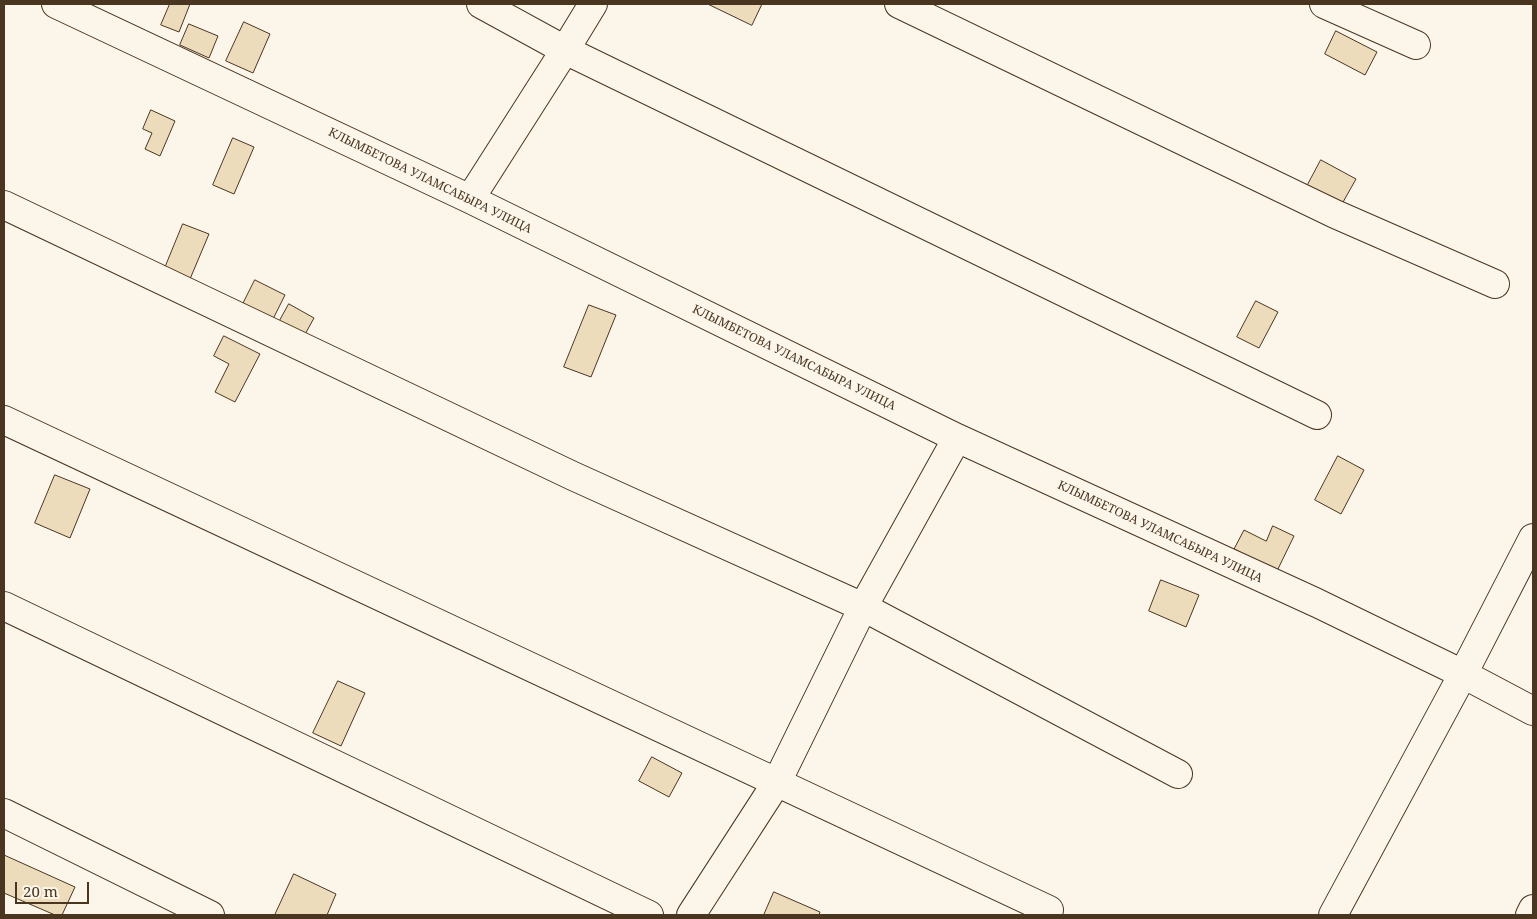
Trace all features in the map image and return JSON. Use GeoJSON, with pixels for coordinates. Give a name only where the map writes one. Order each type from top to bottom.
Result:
{"type":"FeatureCollection","features":[{"type":"Feature","properties":{"kind":"street","name":"КЛЫМБЕТОВА УЛАМСАБЫРА УЛИЦА"},"geometry":{"type":"LineString","coordinates":[[56,4],[470,199],[957,438],[1317,603],[1464,674],[1533,711]]}},
{"type":"Feature","properties":{"kind":"street"},"geometry":{"type":"LineString","coordinates":[[480,4],[565,50],[1317,415]]}},
{"type":"Feature","properties":{"kind":"street"},"geometry":{"type":"LineString","coordinates":[[470,199],[593,4]]}},
{"type":"Feature","properties":{"kind":"street"},"geometry":{"type":"LineString","coordinates":[[899,4],[1335,214],[1494,284]]}},
{"type":"Feature","properties":{"kind":"street"},"geometry":{"type":"LineString","coordinates":[[1324,4],[1416,45]]}},
{"type":"Feature","properties":{"kind":"street"},"geometry":{"type":"LineString","coordinates":[[4,206],[572,476],[863,607],[1178,774]]}},
{"type":"Feature","properties":{"kind":"street"},"geometry":{"type":"LineString","coordinates":[[4,420],[1049,910]]}},
{"type":"Feature","properties":{"kind":"street"},"geometry":{"type":"LineString","coordinates":[[691,915],[777,782],[863,607],[957,438]]}},
{"type":"Feature","properties":{"kind":"street"},"geometry":{"type":"LineString","coordinates":[[1333,915],[1464,674],[1533,538]]}},
{"type":"Feature","properties":{"kind":"street"},"geometry":{"type":"LineString","coordinates":[[4,606],[648,915]]}},
{"type":"Feature","properties":{"kind":"street"},"geometry":{"type":"LineString","coordinates":[[4,813],[210,915]]}},
{"type":"Feature","properties":{"kind":"street"},"geometry":{"type":"LineString","coordinates":[[1530,915],[1533,909]]}},
{"type":"Feature","properties":{"kind":"building"},"geometry":{"type":"Polygon","coordinates":[[[170,4],[190,4],[179,32],[161,25],[170,4]]]}},
{"type":"Feature","properties":{"kind":"building"},"geometry":{"type":"Polygon","coordinates":[[[708,4],[762,4],[752,25],[708,4]]]}},
{"type":"Feature","properties":{"kind":"building"},"geometry":{"type":"Polygon","coordinates":[[[244,22],[270,34],[253,73],[226,61],[244,22]]]}},
{"type":"Feature","properties":{"kind":"building"},"geometry":{"type":"Polygon","coordinates":[[[189,24],[218,36],[209,58],[180,45],[189,24]]]}},
{"type":"Feature","properties":{"kind":"building"},"geometry":{"type":"Polygon","coordinates":[[[1336,31],[1377,52],[1365,75],[1325,54],[1336,31]]]}},
{"type":"Feature","properties":{"kind":"building"},"geometry":{"type":"Polygon","coordinates":[[[151,110],[175,121],[160,156],[145,149],[152,133],[143,129],[151,110]]]}},
{"type":"Feature","properties":{"kind":"building"},"geometry":{"type":"Polygon","coordinates":[[[233,138],[254,147],[234,194],[213,185],[233,138]]]}},
{"type":"Feature","properties":{"kind":"building"},"geometry":{"type":"Polygon","coordinates":[[[1321,160],[1356,179],[1338,211],[1304,192],[1321,160]]]}},
{"type":"Feature","properties":{"kind":"building"},"geometry":{"type":"Polygon","coordinates":[[[183,224],[209,234],[190,279],[165,268],[183,224]]]}},
{"type":"Feature","properties":{"kind":"building"},"geometry":{"type":"Polygon","coordinates":[[[255,280],[285,295],[273,319],[243,304],[255,280]]]}},
{"type":"Feature","properties":{"kind":"building"},"geometry":{"type":"Polygon","coordinates":[[[1256,301],[1278,312],[1259,348],[1237,337],[1256,301]]]}},
{"type":"Feature","properties":{"kind":"building"},"geometry":{"type":"Polygon","coordinates":[[[289,304],[314,318],[303,338],[278,324],[289,304]]]}},
{"type":"Feature","properties":{"kind":"building"},"geometry":{"type":"Polygon","coordinates":[[[589,305],[616,315],[591,377],[564,367],[589,305]]]}},
{"type":"Feature","properties":{"kind":"building"},"geometry":{"type":"Polygon","coordinates":[[[224,336],[260,354],[235,402],[215,392],[229,364],[214,356],[224,336]]]}},
{"type":"Feature","properties":{"kind":"building"},"geometry":{"type":"Polygon","coordinates":[[[1338,456],[1364,470],[1341,514],[1315,500],[1338,456]]]}},
{"type":"Feature","properties":{"kind":"building"},"geometry":{"type":"Polygon","coordinates":[[[55,475],[90,489],[70,538],[35,523],[55,475]]]}},
{"type":"Feature","properties":{"kind":"building"},"geometry":{"type":"Polygon","coordinates":[[[1273,526],[1294,536],[1277,571],[1234,549],[1244,530],[1266,541],[1273,526]]]}},
{"type":"Feature","properties":{"kind":"building"},"geometry":{"type":"Polygon","coordinates":[[[1161,580],[1199,595],[1186,627],[1149,611],[1161,580]]]}},
{"type":"Feature","properties":{"kind":"building"},"geometry":{"type":"Polygon","coordinates":[[[338,681],[365,693],[341,746],[313,733],[338,681]]]}},
{"type":"Feature","properties":{"kind":"building"},"geometry":{"type":"Polygon","coordinates":[[[652,757],[682,773],[669,797],[639,781],[652,757]]]}},
{"type":"Feature","properties":{"kind":"building"},"geometry":{"type":"Polygon","coordinates":[[[4,855],[75,887],[62,915],[55,915],[4,893],[4,855]]]}},
{"type":"Feature","properties":{"kind":"building"},"geometry":{"type":"Polygon","coordinates":[[[294,874],[336,894],[327,915],[275,915],[294,874]]]}},
{"type":"Feature","properties":{"kind":"building"},"geometry":{"type":"Polygon","coordinates":[[[774,892],[820,912],[819,915],[764,915],[774,892]]]}}]}
